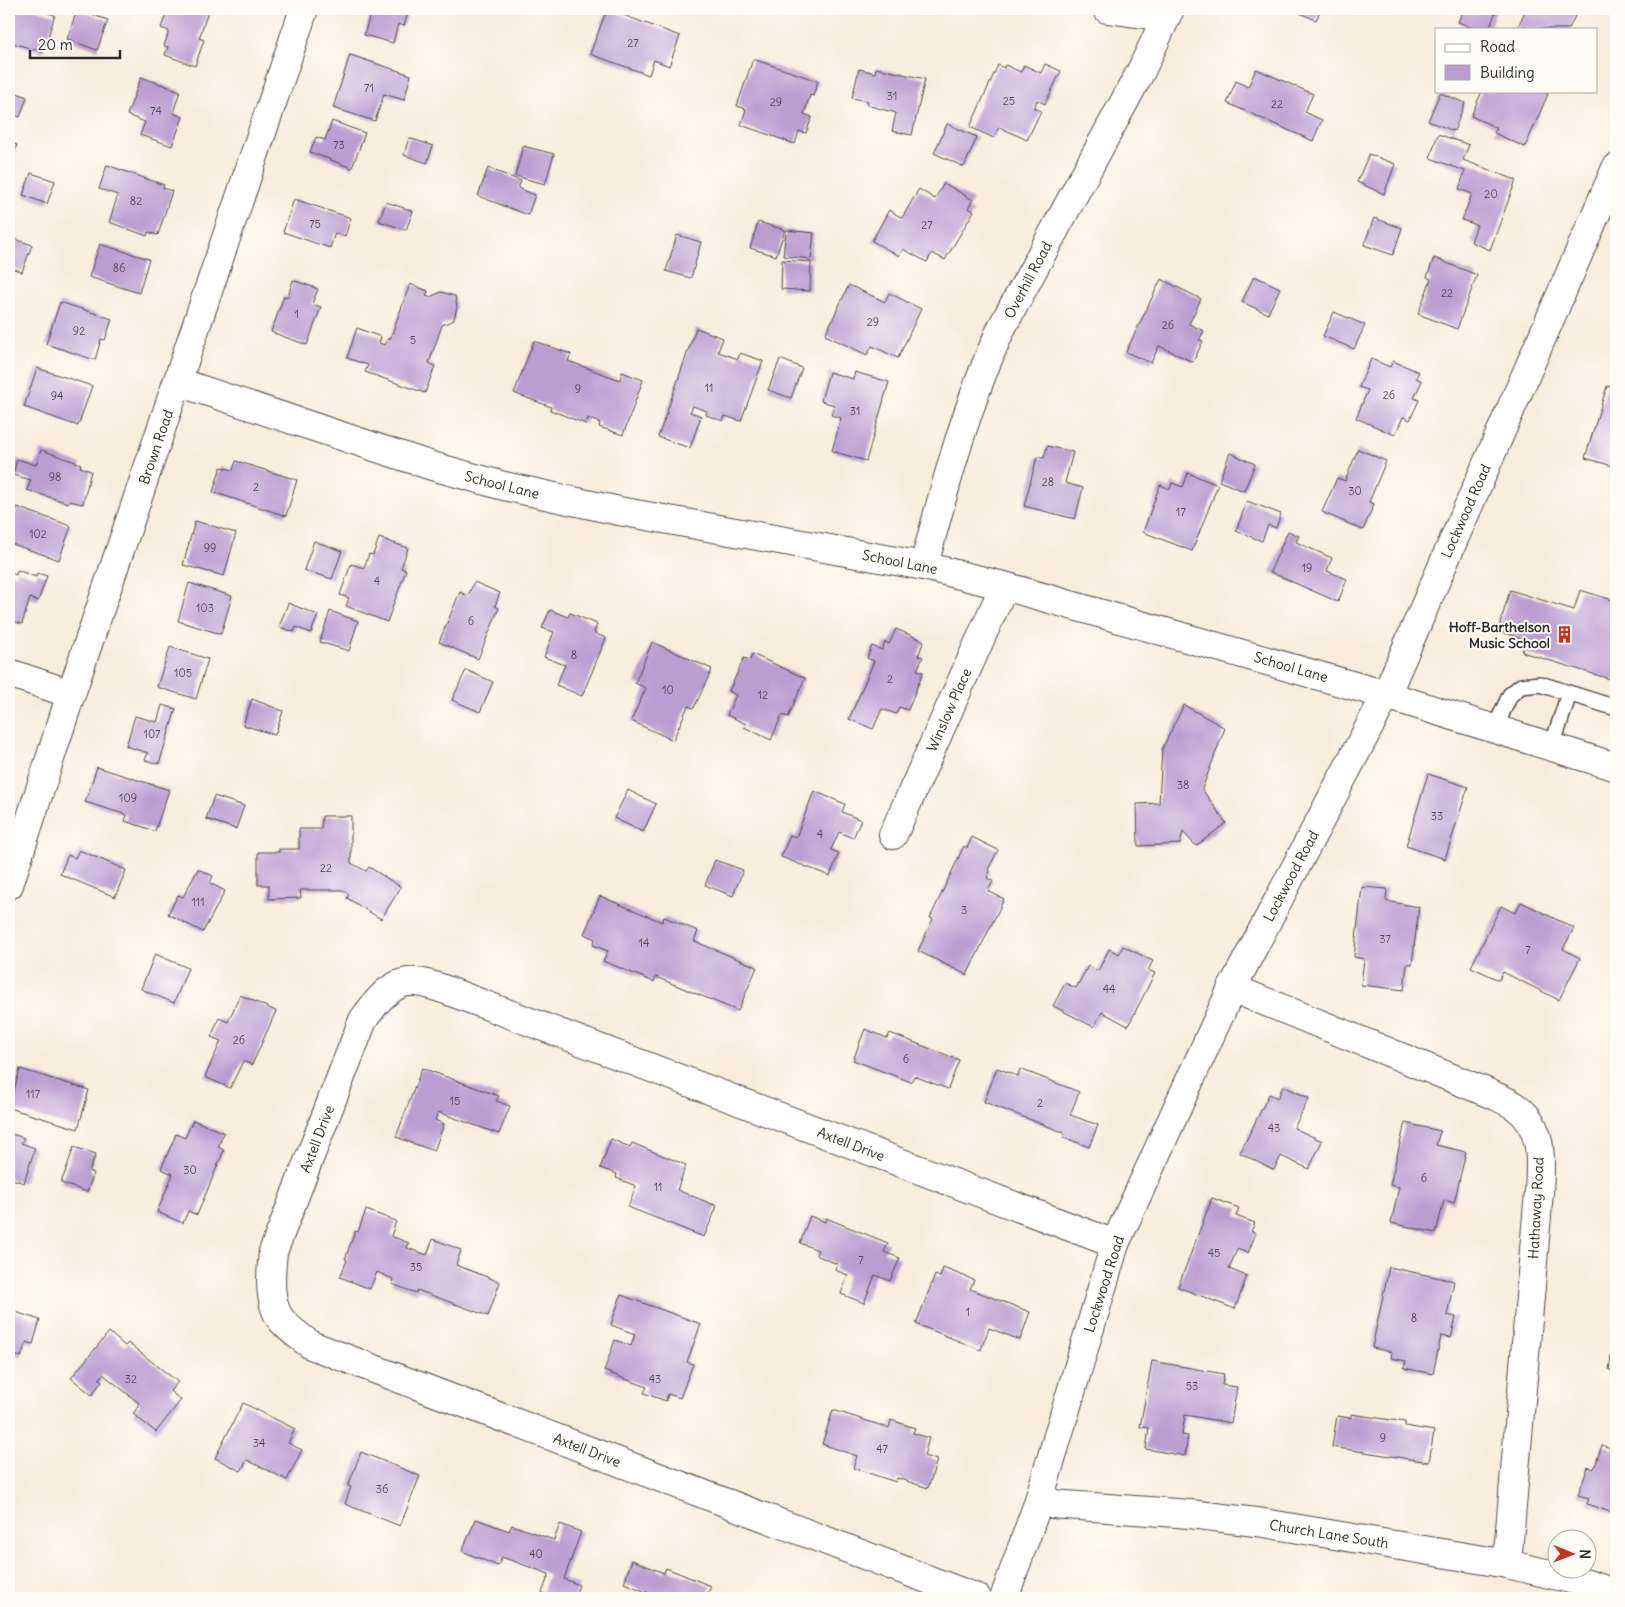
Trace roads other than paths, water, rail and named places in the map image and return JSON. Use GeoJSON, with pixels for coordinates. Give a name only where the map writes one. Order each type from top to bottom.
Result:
{"type":"FeatureCollection","features":[{"type":"Feature","properties":{"kind":"street","name":"Brown Road"},"geometry":{"type":"LineString","coordinates":[[9,885],[71,694],[304,9]]}},
{"type":"Feature","properties":{"kind":"street"},"geometry":{"type":"LineString","coordinates":[[1107,9],[1167,13]]}},
{"type":"Feature","properties":{"kind":"street","name":"Overhill Road"},"geometry":{"type":"LineString","coordinates":[[924,566],[969,408],[984,367],[1002,327],[1141,71],[1167,13]]}},
{"type":"Feature","properties":{"kind":"street","name":"Lockwood Road"},"geometry":{"type":"LineString","coordinates":[[1004,1598],[1038,1503],[1115,1244],[1232,988],[1386,695],[1616,168]]}},
{"type":"Feature","properties":{"kind":"street","name":"School Lane"},"geometry":{"type":"LineString","coordinates":[[178,382],[432,466],[504,486],[619,511],[924,566],[1004,586],[1386,695],[1616,767]]}},
{"type":"Feature","properties":{"kind":"street","name":"Winslow Place"},"geometry":{"type":"LineString","coordinates":[[894,835],[1004,586]]}},
{"type":"Feature","properties":{"kind":"street"},"geometry":{"type":"LineString","coordinates":[[9,673],[71,694]]}},
{"type":"Feature","properties":{"kind":"street","name":"Axtell Drive"},"geometry":{"type":"LineString","coordinates":[[978,1598],[311,1345],[292,1330],[279,1316],[272,1296],[273,1252],[280,1233],[363,1020],[376,1003],[392,990],[404,983],[418,982],[475,1001],[1115,1244]]}},
{"type":"Feature","properties":{"kind":"street","name":"Hathaway Road"},"geometry":{"type":"LineString","coordinates":[[1232,988],[1486,1092],[1515,1106],[1532,1122],[1538,1138],[1540,1192],[1508,1564]]}},
{"type":"Feature","properties":{"kind":"street","name":"Church Lane South"},"geometry":{"type":"LineString","coordinates":[[1038,1503],[1190,1514],[1264,1523],[1508,1564],[1575,1580],[1616,1593]]}},
{"type":"Feature","properties":{"kind":"lane"},"geometry":{"type":"LineString","coordinates":[[1494,728],[1510,695],[1521,686],[1540,684],[1616,708]]}},
{"type":"Feature","properties":{"kind":"lane"},"geometry":{"type":"LineString","coordinates":[[1552,746],[1569,694]]}},
{"type":"Feature","properties":{"kind":"place","name":"Hoff-Barthelson Music School"},"geometry":{"type":"Point","coordinates":[1564,635]}}]}
